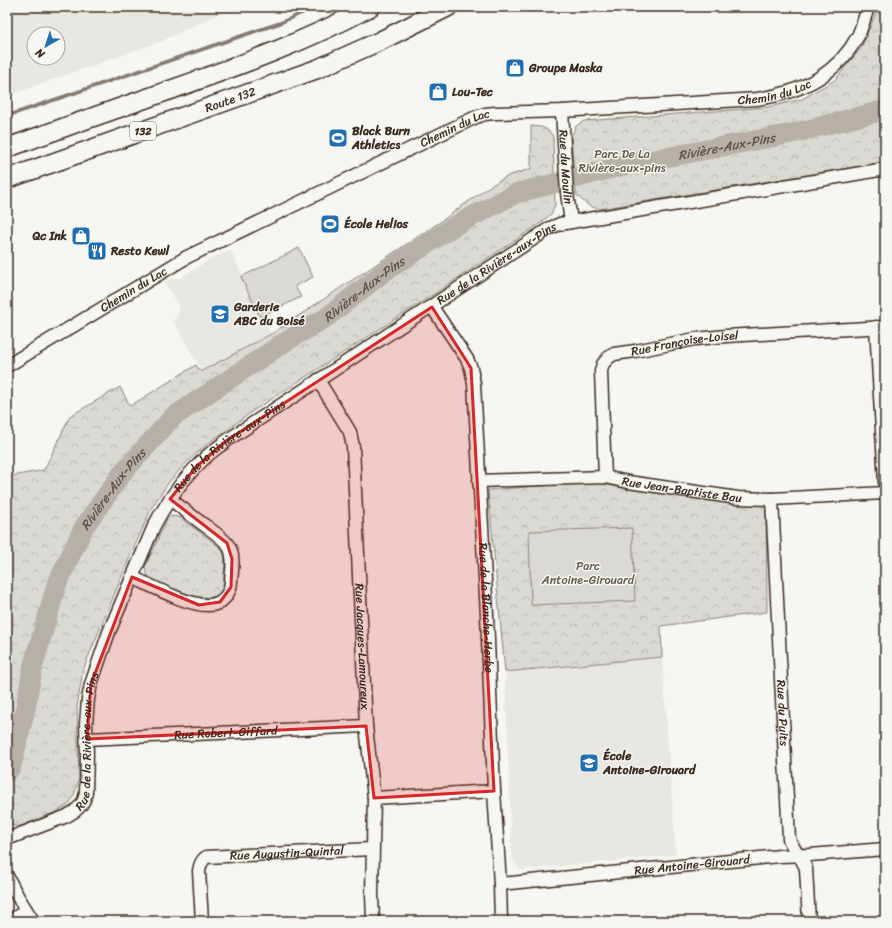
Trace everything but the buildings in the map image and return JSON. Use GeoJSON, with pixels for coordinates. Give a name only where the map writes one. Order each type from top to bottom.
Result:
{"type":"FeatureCollection","features":[{"type":"Feature","properties":{"kind":"highway","name":"132"},"geometry":{"type":"LineString","coordinates":[[7,148],[268,54],[319,33],[370,7]]}},
{"type":"Feature","properties":{"kind":"highway","name":"Route 132"},"geometry":{"type":"LineString","coordinates":[[7,179],[316,69],[380,41],[448,7]]}},
{"type":"Feature","properties":{"kind":"street","name":"Chemin du Lac"},"geometry":{"type":"LineString","coordinates":[[7,366],[187,257],[476,117],[495,113],[562,111],[771,98],[792,92],[818,80],[830,71],[843,58],[858,35],[868,7]]}},
{"type":"Feature","properties":{"kind":"street","name":"Rue du Moulin"},"geometry":{"type":"LineString","coordinates":[[562,111],[567,193],[571,222]]}},
{"type":"Feature","properties":{"kind":"street","name":"Rue de la Rivière-aux-Pins"},"geometry":{"type":"LineString","coordinates":[[7,839],[67,816],[75,811],[84,800],[86,793],[86,713],[91,684],[107,636],[160,513],[196,467],[215,450],[236,434],[432,307],[550,228],[571,222],[885,169]]}},
{"type":"Feature","properties":{"kind":"street","name":"Rue de la Blanche-Herbe"},"geometry":{"type":"LineString","coordinates":[[432,307],[467,359],[471,368],[474,384],[487,615],[501,921]]}},
{"type":"Feature","properties":{"kind":"street","name":"Rue Françoise-Loisel"},"geometry":{"type":"LineString","coordinates":[[605,477],[601,371],[602,364],[614,354],[695,339],[880,327]]}},
{"type":"Feature","properties":{"kind":"street"},"geometry":{"type":"LineString","coordinates":[[880,327],[885,483]]}},
{"type":"Feature","properties":{"kind":"street","name":"Rue Jacques-Lamoureux"},"geometry":{"type":"LineString","coordinates":[[318,380],[345,423],[352,440],[366,726],[374,798],[372,849],[373,921]]}},
{"type":"Feature","properties":{"kind":"street","name":"Rue Jean-Baptiste Bau"},"geometry":{"type":"LineString","coordinates":[[479,481],[605,477],[628,482],[738,498],[772,499],[885,493]]}},
{"type":"Feature","properties":{"kind":"street","name":"Rue de la Rivière-aux-Pins"},"geometry":{"type":"LineString","coordinates":[[132,578],[181,599],[199,605],[210,606],[220,602],[226,596],[231,587],[232,559],[231,550],[227,543],[170,499]]}},
{"type":"Feature","properties":{"kind":"street","name":"Rue du Puits"},"geometry":{"type":"LineString","coordinates":[[772,499],[789,839],[798,855],[804,862],[806,869],[809,921]]}},
{"type":"Feature","properties":{"kind":"street","name":"Rue Robert-Giffard"},"geometry":{"type":"LineString","coordinates":[[87,739],[366,726]]}},
{"type":"Feature","properties":{"kind":"street"},"geometry":{"type":"LineString","coordinates":[[374,798],[494,791]]}},
{"type":"Feature","properties":{"kind":"street","name":"Rue Augustin-Quintal"},"geometry":{"type":"LineString","coordinates":[[202,921],[199,871],[202,861],[206,857],[372,849]]}},
{"type":"Feature","properties":{"kind":"street","name":"Rue Antoine-Girouard"},"geometry":{"type":"LineString","coordinates":[[500,884],[780,856],[885,849]]}},
{"type":"Feature","properties":{"kind":"street"},"geometry":{"type":"LineString","coordinates":[[7,876],[15,893],[34,921]]}},
{"type":"Feature","properties":{"kind":"street"},"geometry":{"type":"LineString","coordinates":[[11,921],[26,910]]}},
{"type":"Feature","properties":{"kind":"highlighted area"},"geometry":{"type":"Polygon","coordinates":[[[432,307],[471,368],[494,791],[374,798],[366,726],[87,739],[91,684],[132,577],[199,605],[220,602],[231,587],[232,559],[227,543],[170,499],[196,467],[226,441],[432,307]]]}},
{"type":"Feature","properties":{"kind":"shaded area"},"geometry":{"type":"Polygon","coordinates":[[[7,7],[233,7],[162,41],[7,96],[7,7]]]}},
{"type":"Feature","properties":{"kind":"shaded area","name":"Garderie ABC du Boisé"},"geometry":{"type":"Polygon","coordinates":[[[230,250],[271,334],[202,371],[173,321],[177,317],[179,310],[178,303],[164,282],[170,279],[181,278],[209,260],[230,250]]]}},
{"type":"Feature","properties":{"kind":"shaded area","name":"École Antoine-Girouard"},"geometry":{"type":"Polygon","coordinates":[[[662,657],[676,855],[521,870],[512,859],[505,672],[662,657]]]}},
{"type":"Feature","properties":{"kind":"green space","name":"Parc De La Rivière-aux-pins"},"geometry":{"type":"Polygon","coordinates":[[[878,7],[885,7],[885,162],[599,209],[589,206],[576,195],[571,137],[576,126],[584,121],[768,107],[802,99],[835,80],[861,48],[878,7]]]}},
{"type":"Feature","properties":{"kind":"green space"},"geometry":{"type":"Polygon","coordinates":[[[531,126],[544,128],[553,136],[555,205],[552,213],[541,223],[440,290],[253,411],[206,445],[187,462],[169,482],[152,507],[83,670],[77,707],[79,779],[74,795],[69,804],[58,811],[18,827],[8,824],[7,631],[13,625],[7,594],[7,534],[9,529],[7,519],[7,477],[44,470],[70,416],[120,387],[130,406],[196,365],[200,371],[202,371],[271,334],[440,222],[490,186],[510,175],[531,169],[531,126]]]}},
{"type":"Feature","properties":{"kind":"green space"},"geometry":{"type":"Polygon","coordinates":[[[299,248],[313,277],[295,286],[301,297],[260,317],[241,277],[299,248]]]}},
{"type":"Feature","properties":{"kind":"green space","name":"Parc Antoine-Girouard"},"geometry":{"type":"Polygon","coordinates":[[[593,482],[723,501],[766,503],[767,612],[661,626],[662,657],[505,672],[488,490],[593,482]]]}},
{"type":"Feature","properties":{"kind":"green space"},"geometry":{"type":"Polygon","coordinates":[[[171,516],[179,517],[222,550],[225,560],[224,584],[219,594],[202,598],[190,595],[158,582],[147,575],[145,567],[167,519],[171,516]]]}},
{"type":"Feature","properties":{"kind":"green space"},"geometry":{"type":"Polygon","coordinates":[[[632,528],[635,601],[531,605],[529,531],[632,528]]]}},
{"type":"Feature","properties":{"kind":"waterway"},"geometry":{"type":"LineString","coordinates":[[7,116],[280,23],[315,7]]}},
{"type":"Feature","properties":{"kind":"waterway","name":"Rivière-Aux-Pins"},"geometry":{"type":"LineString","coordinates":[[7,772],[11,767],[25,711],[33,666],[57,584],[84,527],[123,472],[173,417],[285,342],[327,317],[384,272],[456,225],[517,193],[626,165],[794,133],[885,110]]}},
{"type":"Feature","properties":{"kind":"place","name":"Groupe Maska"},"geometry":{"type":"Point","coordinates":[515,68]}},
{"type":"Feature","properties":{"kind":"place","name":"Lou-Tec"},"geometry":{"type":"Point","coordinates":[438,92]}},
{"type":"Feature","properties":{"kind":"place","name":"Black Burn Athletics"},"geometry":{"type":"Point","coordinates":[338,138]}},
{"type":"Feature","properties":{"kind":"place","name":"École Helios"},"geometry":{"type":"Point","coordinates":[330,224]}},
{"type":"Feature","properties":{"kind":"place","name":"Qc Ink"},"geometry":{"type":"Point","coordinates":[81,236]}},
{"type":"Feature","properties":{"kind":"place","name":"Resto Kewl"},"geometry":{"type":"Point","coordinates":[97,251]}},
{"type":"Feature","properties":{"kind":"place","name":"Garderie ABC du Boisé"},"geometry":{"type":"Point","coordinates":[220,314]}},
{"type":"Feature","properties":{"kind":"place","name":"École Antoine-Girouard"},"geometry":{"type":"Point","coordinates":[589,763]}}]}
